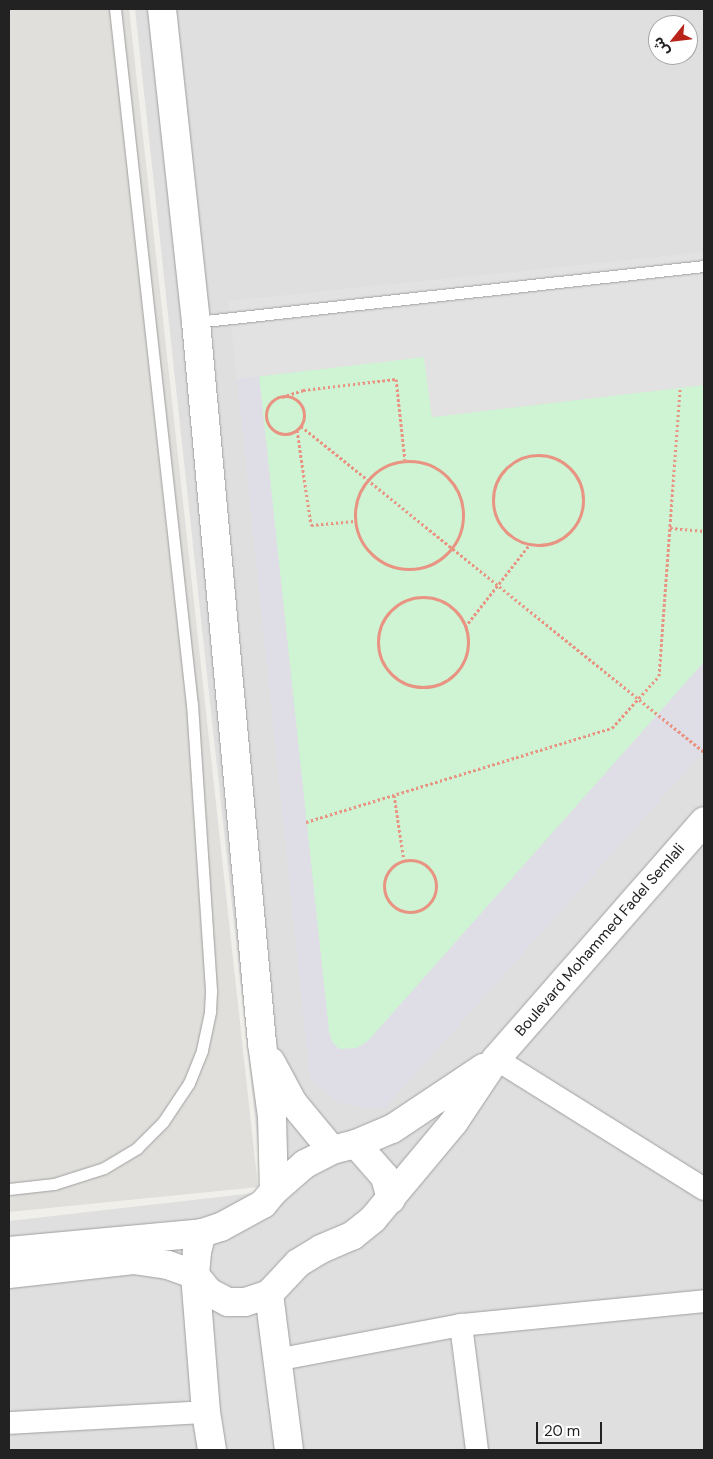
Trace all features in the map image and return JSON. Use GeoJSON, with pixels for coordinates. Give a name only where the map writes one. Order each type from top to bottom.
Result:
{"type":"FeatureCollection","features":[{"type":"Feature","properties":{"kind":"street"},"geometry":{"type":"LineString","coordinates":[[162,9],[196,322],[262,1042],[272,1117],[274,1191]]}},
{"type":"Feature","properties":{"kind":"street","name":"Boulevard Mohammed Fadel Semlali"},"geometry":{"type":"LineString","coordinates":[[268,1294],[298,1263],[321,1249],[352,1236],[373,1219],[454,1122],[496,1059],[704,821]]}},
{"type":"Feature","properties":{"kind":"street"},"geometry":{"type":"LineString","coordinates":[[262,1042],[277,1077],[289,1096],[344,1147],[385,1177],[391,1199]]}},
{"type":"Feature","properties":{"kind":"street"},"geometry":{"type":"LineString","coordinates":[[496,1059],[704,1189]]}},
{"type":"Feature","properties":{"kind":"street","name":"Boulevard Mohammed Fadel Semlali"},"geometry":{"type":"LineString","coordinates":[[9,1250],[202,1233],[221,1227],[263,1204],[274,1191],[305,1164],[392,1129],[496,1059]]}},
{"type":"Feature","properties":{"kind":"street"},"geometry":{"type":"LineString","coordinates":[[202,1233],[197,1252],[195,1275],[206,1412],[212,1450]]}},
{"type":"Feature","properties":{"kind":"street"},"geometry":{"type":"LineString","coordinates":[[9,1274],[133,1260],[168,1265],[195,1275],[209,1292],[228,1302],[245,1302],[268,1294],[289,1450]]}},
{"type":"Feature","properties":{"kind":"street"},"geometry":{"type":"LineString","coordinates":[[276,1360],[461,1325],[704,1301]]}},
{"type":"Feature","properties":{"kind":"street"},"geometry":{"type":"LineString","coordinates":[[461,1325],[477,1450]]}},
{"type":"Feature","properties":{"kind":"street"},"geometry":{"type":"LineString","coordinates":[[9,1423],[206,1412]]}},
{"type":"Feature","properties":{"kind":"lane"},"geometry":{"type":"LineString","coordinates":[[9,1189],[54,1184],[104,1168],[137,1148],[163,1122],[189,1083],[202,1050],[210,1011],[211,990],[192,705],[115,9]]}},
{"type":"Feature","properties":{"kind":"lane"},"geometry":{"type":"LineString","coordinates":[[196,322],[704,266]]}},
{"type":"Feature","properties":{"kind":"path"},"geometry":{"type":"LineString","coordinates":[[282,397],[293,398],[302,407],[304,413],[301,426],[284,434],[272,429],[266,419],[271,402],[282,397],[303,390],[396,379],[405,460]]}},
{"type":"Feature","properties":{"kind":"path"},"geometry":{"type":"LineString","coordinates":[[306,822],[612,728],[659,676],[680,388]]}},
{"type":"Feature","properties":{"kind":"path"},"geometry":{"type":"LineString","coordinates":[[301,426],[704,752]]}},
{"type":"Feature","properties":{"kind":"path"},"geometry":{"type":"LineString","coordinates":[[296,430],[311,525],[355,521]]}},
{"type":"Feature","properties":{"kind":"path"},"geometry":{"type":"LineString","coordinates":[[538,455],[552,457],[565,464],[578,481],[584,502],[581,516],[574,528],[562,539],[548,544],[530,544],[518,540],[506,531],[497,518],[493,504],[495,488],[501,474],[511,464],[524,457],[538,455]]}},
{"type":"Feature","properties":{"kind":"path"},"geometry":{"type":"LineString","coordinates":[[405,460],[424,462],[441,471],[453,483],[461,499],[463,516],[460,533],[452,548],[440,560],[424,567],[407,570],[390,566],[376,558],[363,544],[355,521],[354,508],[360,490],[367,480],[387,464],[405,460]]}},
{"type":"Feature","properties":{"kind":"path"},"geometry":{"type":"LineString","coordinates":[[670,528],[704,531]]}},
{"type":"Feature","properties":{"kind":"path"},"geometry":{"type":"LineString","coordinates":[[465,626],[460,616],[450,606],[437,599],[423,597],[409,599],[396,606],[383,624],[378,646],[382,661],[391,674],[403,683],[418,687],[433,686],[447,681],[458,671],[466,658],[468,644],[465,626],[530,544]]}},
{"type":"Feature","properties":{"kind":"path"},"geometry":{"type":"LineString","coordinates":[[394,795],[404,860]]}},
{"type":"Feature","properties":{"kind":"path"},"geometry":{"type":"LineString","coordinates":[[404,860],[415,860],[423,863],[434,876],[435,894],[431,901],[417,911],[400,910],[392,905],[384,890],[386,874],[392,867],[404,860]]}},
{"type":"Feature","properties":{"kind":"shaded area"},"geometry":{"type":"Polygon","coordinates":[[[9,9],[129,9],[258,1187],[9,1212],[9,9]]]}},
{"type":"Feature","properties":{"kind":"shaded area"},"geometry":{"type":"Polygon","coordinates":[[[135,9],[704,9],[704,1450],[9,1450],[9,1221],[263,1192],[135,9]]]}},
{"type":"Feature","properties":{"kind":"shaded area"},"geometry":{"type":"Polygon","coordinates":[[[704,252],[704,385],[432,417],[424,357],[237,379],[228,301],[704,252]]]}},
{"type":"Feature","properties":{"kind":"shaded area"},"geometry":{"type":"Polygon","coordinates":[[[259,376],[329,1032],[332,1042],[339,1049],[357,1048],[368,1041],[704,662],[704,751],[385,1108],[362,1108],[339,1102],[310,1080],[237,379],[259,376]]]}},
{"type":"Feature","properties":{"kind":"green space"},"geometry":{"type":"Polygon","coordinates":[[[424,357],[432,417],[704,385],[704,662],[368,1041],[357,1048],[347,1050],[339,1049],[332,1042],[329,1032],[259,376],[424,357]]]}}]}
